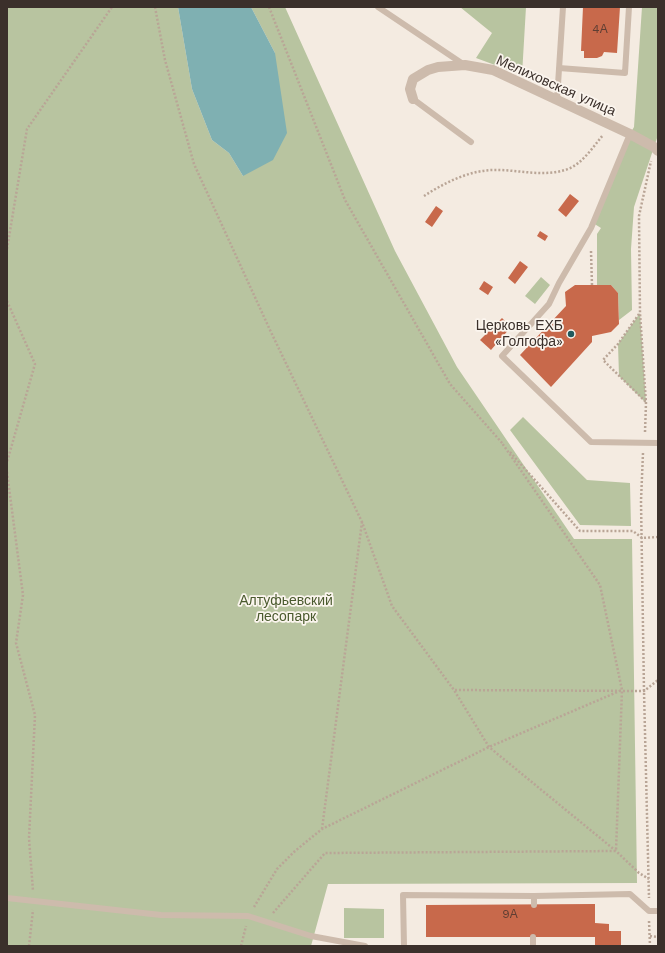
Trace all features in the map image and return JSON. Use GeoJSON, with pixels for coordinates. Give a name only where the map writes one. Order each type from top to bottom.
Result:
{"type":"FeatureCollection","features":[{"type":"Feature","properties":{"kind":"street","name":"Мелиховская улица"},"geometry":{"type":"LineString","coordinates":[[413,99],[410,88],[413,79],[419,74],[428,70],[438,67],[465,65],[493,70],[630,134],[656,149]]}},
{"type":"Feature","properties":{"kind":"lane"},"geometry":{"type":"LineString","coordinates":[[378,7],[465,65]]}},
{"type":"Feature","properties":{"kind":"lane"},"geometry":{"type":"LineString","coordinates":[[557,100],[563,7]]}},
{"type":"Feature","properties":{"kind":"lane"},"geometry":{"type":"LineString","coordinates":[[559,68],[625,74],[629,7]]}},
{"type":"Feature","properties":{"kind":"lane"},"geometry":{"type":"LineString","coordinates":[[413,99],[471,142]]}},
{"type":"Feature","properties":{"kind":"lane"},"geometry":{"type":"LineString","coordinates":[[630,134],[591,228],[558,283],[549,304],[502,356],[591,442],[658,443]]}},
{"type":"Feature","properties":{"kind":"lane"},"geometry":{"type":"LineString","coordinates":[[404,946],[403,895],[534,896],[630,894],[649,911],[658,911]]}},
{"type":"Feature","properties":{"kind":"lane"},"geometry":{"type":"LineString","coordinates":[[534,896],[534,904]]}},
{"type":"Feature","properties":{"kind":"lane"},"geometry":{"type":"LineString","coordinates":[[7,898],[161,915],[248,916],[311,936],[366,946]]}},
{"type":"Feature","properties":{"kind":"lane"},"geometry":{"type":"LineString","coordinates":[[533,937],[533,946]]}},
{"type":"Feature","properties":{"kind":"path"},"geometry":{"type":"LineString","coordinates":[[7,249],[27,129],[112,7]]}},
{"type":"Feature","properties":{"kind":"path"},"geometry":{"type":"LineString","coordinates":[[155,7],[165,60],[194,164],[270,330],[362,522],[392,606],[454,690],[489,747],[616,851],[639,873],[649,879]]}},
{"type":"Feature","properties":{"kind":"path"},"geometry":{"type":"LineString","coordinates":[[269,7],[345,200],[450,384],[580,531],[633,531],[642,538],[658,537]]}},
{"type":"Feature","properties":{"kind":"path"},"geometry":{"type":"LineString","coordinates":[[424,196],[438,187],[477,172],[493,170],[549,173],[568,169],[581,161],[611,126]]}},
{"type":"Feature","properties":{"kind":"path"},"geometry":{"type":"LineString","coordinates":[[650,946],[641,501],[646,403],[640,313],[639,216],[656,149]]}},
{"type":"Feature","properties":{"kind":"path"},"geometry":{"type":"LineString","coordinates":[[591,228],[592,285]]}},
{"type":"Feature","properties":{"kind":"path"},"geometry":{"type":"LineString","coordinates":[[7,301],[35,364],[7,462]]}},
{"type":"Feature","properties":{"kind":"path"},"geometry":{"type":"LineString","coordinates":[[640,313],[618,344],[603,360],[646,403]]}},
{"type":"Feature","properties":{"kind":"path"},"geometry":{"type":"LineString","coordinates":[[502,443],[600,585],[622,690],[616,851]]}},
{"type":"Feature","properties":{"kind":"path"},"geometry":{"type":"LineString","coordinates":[[7,472],[23,595],[16,643],[35,715],[29,838],[34,900],[29,946]]}},
{"type":"Feature","properties":{"kind":"path"},"geometry":{"type":"LineString","coordinates":[[322,829],[362,522]]}},
{"type":"Feature","properties":{"kind":"path"},"geometry":{"type":"LineString","coordinates":[[454,690],[644,691],[658,680]]}},
{"type":"Feature","properties":{"kind":"path"},"geometry":{"type":"LineString","coordinates":[[241,946],[248,916],[277,869],[295,851],[322,829],[489,747],[622,690]]}},
{"type":"Feature","properties":{"kind":"path"},"geometry":{"type":"LineString","coordinates":[[266,922],[325,852],[616,851]]}},
{"type":"Feature","properties":{"kind":"path"},"geometry":{"type":"LineString","coordinates":[[650,936],[658,937]]}},
{"type":"Feature","properties":{"kind":"green space","name":"Алтуфьевский лесопарк"},"geometry":{"type":"Polygon","coordinates":[[[7,7],[178,7],[192,89],[212,140],[229,153],[243,176],[275,53],[251,7],[285,7],[395,251],[457,367],[574,539],[632,539],[637,883],[328,884],[311,946],[7,946],[7,7]]]}},
{"type":"Feature","properties":{"kind":"green space"},"geometry":{"type":"Polygon","coordinates":[[[460,7],[526,7],[522,75],[476,58],[492,33],[460,7]]]}},
{"type":"Feature","properties":{"kind":"green space"},"geometry":{"type":"Polygon","coordinates":[[[642,7],[658,7],[658,135],[634,207],[631,249],[632,310],[619,320],[618,293],[611,285],[597,285],[597,234],[601,228],[593,223],[634,127],[642,7]]]}},
{"type":"Feature","properties":{"kind":"green space"},"geometry":{"type":"Polygon","coordinates":[[[541,277],[550,285],[535,304],[525,296],[541,277]]]}},
{"type":"Feature","properties":{"kind":"green space"},"geometry":{"type":"Polygon","coordinates":[[[640,313],[646,403],[619,376],[618,344],[640,313]]]}},
{"type":"Feature","properties":{"kind":"green space"},"geometry":{"type":"Polygon","coordinates":[[[523,417],[587,480],[630,483],[631,526],[580,525],[510,430],[523,417]]]}},
{"type":"Feature","properties":{"kind":"green space"},"geometry":{"type":"Polygon","coordinates":[[[344,908],[384,909],[384,938],[344,938],[344,908]]]}},
{"type":"Feature","properties":{"kind":"water"},"geometry":{"type":"Polygon","coordinates":[[[178,7],[251,7],[275,53],[287,133],[273,160],[243,176],[229,153],[212,140],[192,89],[178,7]]]}},
{"type":"Feature","properties":{"kind":"building"},"geometry":{"type":"Polygon","coordinates":[[[583,7],[620,7],[617,53],[604,52],[602,56],[597,58],[584,58],[584,51],[581,51],[583,7]]]}},
{"type":"Feature","properties":{"kind":"building"},"geometry":{"type":"Polygon","coordinates":[[[570,194],[579,201],[566,217],[558,210],[570,194]]]}},
{"type":"Feature","properties":{"kind":"building"},"geometry":{"type":"Polygon","coordinates":[[[436,206],[443,211],[432,227],[425,222],[436,206]]]}},
{"type":"Feature","properties":{"kind":"building"},"geometry":{"type":"Polygon","coordinates":[[[540,231],[548,236],[545,241],[537,236],[540,231]]]}},
{"type":"Feature","properties":{"kind":"building"},"geometry":{"type":"Polygon","coordinates":[[[520,261],[528,267],[515,284],[508,278],[520,261]]]}},
{"type":"Feature","properties":{"kind":"building"},"geometry":{"type":"Polygon","coordinates":[[[484,281],[493,287],[488,295],[479,289],[484,281]]]}},
{"type":"Feature","properties":{"kind":"building","name":"Церковь ЕХБ «Голгофа»"},"geometry":{"type":"Polygon","coordinates":[[[575,285],[611,285],[618,293],[619,324],[611,332],[592,336],[592,342],[551,387],[520,355],[566,306],[565,292],[575,285]]]}},
{"type":"Feature","properties":{"kind":"building"},"geometry":{"type":"Polygon","coordinates":[[[502,318],[511,327],[491,350],[480,340],[502,318]]]}},
{"type":"Feature","properties":{"kind":"building"},"geometry":{"type":"Polygon","coordinates":[[[595,904],[595,923],[609,924],[609,931],[621,931],[621,946],[595,946],[595,937],[426,937],[426,905],[595,904]]]}},
{"type":"Feature","properties":{"kind":"place","name":"Церковь ЕХБ «Голгофа»"},"geometry":{"type":"Point","coordinates":[571,334]}}]}
